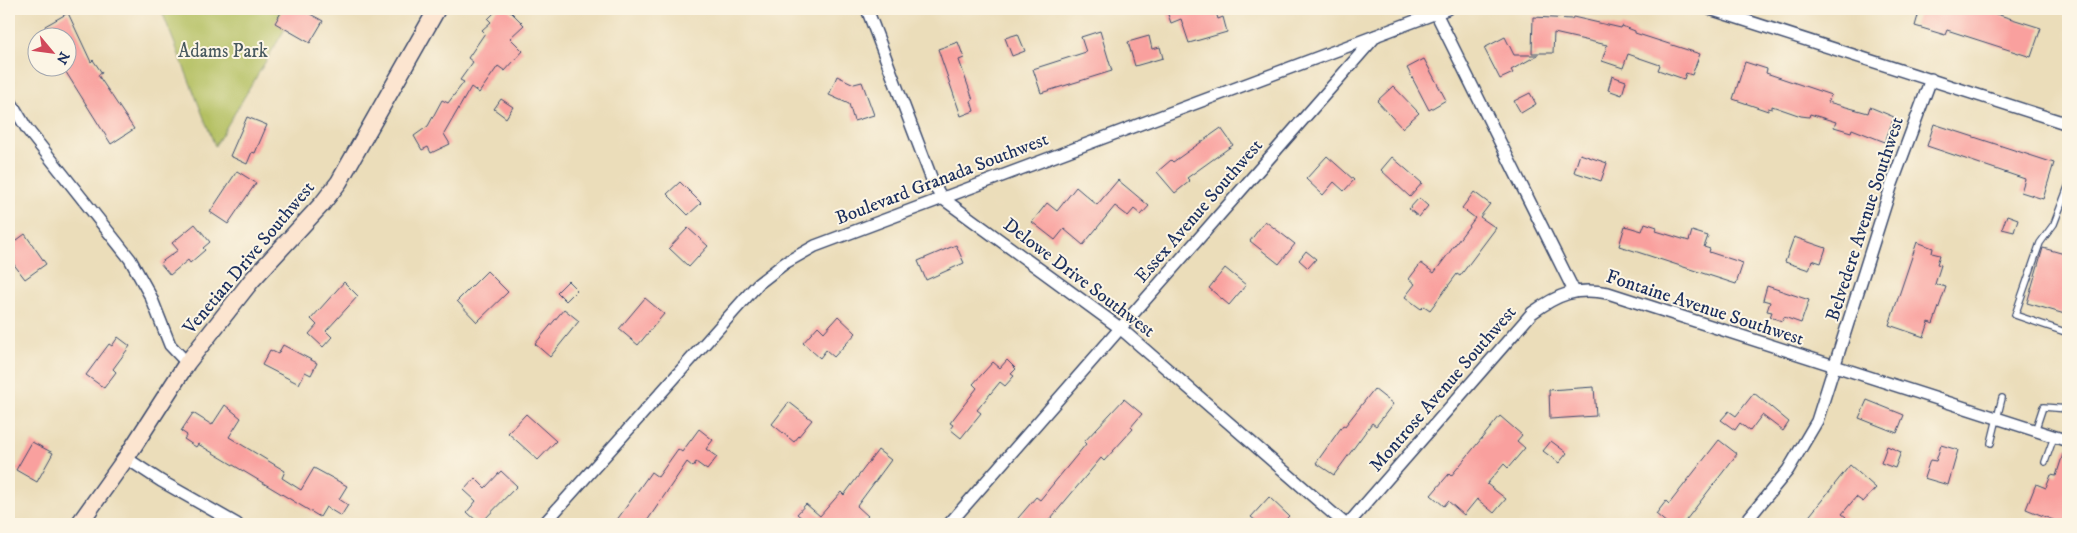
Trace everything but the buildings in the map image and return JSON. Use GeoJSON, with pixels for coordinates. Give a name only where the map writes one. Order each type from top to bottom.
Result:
{"type":"FeatureCollection","features":[{"type":"Feature","properties":{"kind":"street","name":"Venetian Drive Southwest"},"geometry":{"type":"LineString","coordinates":[[79,524],[126,458],[187,363],[252,280],[322,204],[339,182],[437,9]]}},
{"type":"Feature","properties":{"kind":"street","name":"Delowe Drive Southwest"},"geometry":{"type":"LineString","coordinates":[[867,9],[934,185],[942,198],[1120,328],[1347,524]]}},
{"type":"Feature","properties":{"kind":"street","name":"Boulevard Granada Southwest"},"geometry":{"type":"LineString","coordinates":[[544,524],[758,284],[785,262],[815,246],[1377,35],[1435,11],[1447,9]]}},
{"type":"Feature","properties":{"kind":"street"},"geometry":{"type":"LineString","coordinates":[[1710,9],[2068,124]]}},
{"type":"Feature","properties":{"kind":"street"},"geometry":{"type":"LineString","coordinates":[[1435,11],[1574,291]]}},
{"type":"Feature","properties":{"kind":"street","name":"Essex Avenue Southwest"},"geometry":{"type":"LineString","coordinates":[[949,524],[1377,35]]}},
{"type":"Feature","properties":{"kind":"street","name":"Belvedere Avenue Southwest"},"geometry":{"type":"LineString","coordinates":[[1744,524],[1788,470],[1817,421],[1892,184],[1931,79]]}},
{"type":"Feature","properties":{"kind":"street"},"geometry":{"type":"LineString","coordinates":[[9,99],[27,129],[130,259],[151,296],[170,345],[187,363]]}},
{"type":"Feature","properties":{"kind":"street","name":"Fontaine Avenue Southwest"},"geometry":{"type":"LineString","coordinates":[[1574,291],[1592,290],[1608,293],[2068,441]]}},
{"type":"Feature","properties":{"kind":"street","name":"Montrose Avenue Southwest"},"geometry":{"type":"LineString","coordinates":[[1347,524],[1532,313],[1551,299],[1574,291]]}},
{"type":"Feature","properties":{"kind":"street"},"geometry":{"type":"LineString","coordinates":[[126,458],[161,481],[237,524]]}},
{"type":"Feature","properties":{"kind":"lane"},"geometry":{"type":"LineString","coordinates":[[2068,187],[2054,224],[2040,243],[2016,315],[2068,332]]}},
{"type":"Feature","properties":{"kind":"lane"},"geometry":{"type":"LineString","coordinates":[[1991,443],[2002,398]]}},
{"type":"Feature","properties":{"kind":"lane"},"geometry":{"type":"LineString","coordinates":[[2036,431],[2043,407],[2068,409]]}},
{"type":"Feature","properties":{"kind":"lane"},"geometry":{"type":"LineString","coordinates":[[2045,462],[2054,437]]}},
{"type":"Feature","properties":{"kind":"green space","name":"Adams Park"},"geometry":{"type":"Polygon","coordinates":[[[161,9],[297,9],[215,146],[161,9]]]}}]}
